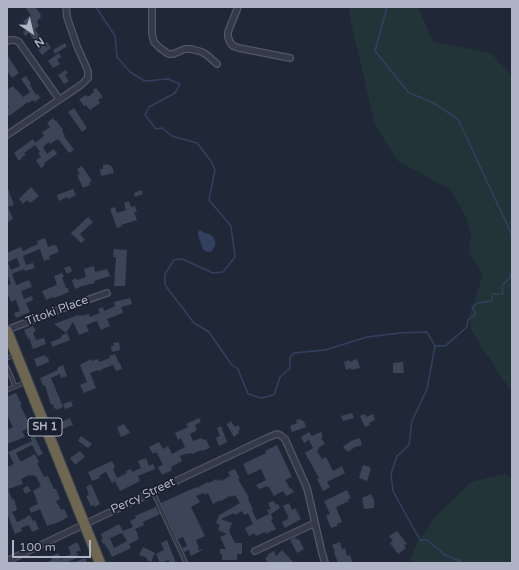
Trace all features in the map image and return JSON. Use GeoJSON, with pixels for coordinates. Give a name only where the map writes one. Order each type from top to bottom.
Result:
{"type":"FeatureCollection","features":[{"type":"Feature","properties":{"kind":"highway","name":"SH 1"},"geometry":{"type":"LineString","coordinates":[[7,330],[12,356],[27,381],[100,563]]}},
{"type":"Feature","properties":{"kind":"street"},"geometry":{"type":"LineString","coordinates":[[7,135],[81,85],[88,78],[88,71],[67,17],[66,7]]}},
{"type":"Feature","properties":{"kind":"street"},"geometry":{"type":"LineString","coordinates":[[238,7],[228,32],[228,37],[233,46],[290,58]]}},
{"type":"Feature","properties":{"kind":"street"},"geometry":{"type":"LineString","coordinates":[[152,8],[152,34],[154,42],[160,48],[169,54],[191,49],[202,52],[217,64]]}},
{"type":"Feature","properties":{"kind":"street"},"geometry":{"type":"LineString","coordinates":[[7,41],[15,40],[22,46],[59,100]]}},
{"type":"Feature","properties":{"kind":"street","name":"Titoki Place"},"geometry":{"type":"LineString","coordinates":[[7,330],[50,312],[107,293]]}},
{"type":"Feature","properties":{"kind":"street","name":"Percy Street"},"geometry":{"type":"LineString","coordinates":[[7,561],[269,436],[277,434],[283,436],[302,476],[307,488],[315,522]]}},
{"type":"Feature","properties":{"kind":"street"},"geometry":{"type":"LineString","coordinates":[[255,551],[315,522],[325,563]]}},
{"type":"Feature","properties":{"kind":"lane"},"geometry":{"type":"LineString","coordinates":[[7,367],[15,386]]}},
{"type":"Feature","properties":{"kind":"lane"},"geometry":{"type":"LineString","coordinates":[[7,390],[27,381]]}},
{"type":"Feature","properties":{"kind":"lane"},"geometry":{"type":"LineString","coordinates":[[153,492],[186,563]]}},
{"type":"Feature","properties":{"kind":"shaded area"},"geometry":{"type":"Polygon","coordinates":[[[349,7],[418,7],[433,42],[491,53],[512,76],[512,390],[509,388],[472,332],[469,317],[483,275],[469,252],[471,233],[465,215],[450,189],[398,161],[375,125],[350,18],[349,7]]]}},
{"type":"Feature","properties":{"kind":"shaded area"},"geometry":{"type":"Polygon","coordinates":[[[504,474],[512,478],[512,563],[411,563],[410,561],[417,543],[436,516],[471,482],[504,474]]]}},
{"type":"Feature","properties":{"kind":"water"},"geometry":{"type":"Polygon","coordinates":[[[200,230],[213,237],[215,246],[212,251],[205,251],[203,249],[198,235],[200,230]]]}},
{"type":"Feature","properties":{"kind":"building"},"geometry":{"type":"Polygon","coordinates":[[[25,7],[35,7],[41,15],[41,18],[37,20],[39,26],[35,29],[45,44],[47,42],[51,48],[42,55],[29,33],[25,36],[23,32],[28,28],[23,21],[31,15],[25,7]]]}},
{"type":"Feature","properties":{"kind":"building"},"geometry":{"type":"Polygon","coordinates":[[[65,43],[67,46],[55,54],[53,50],[65,43]]]}},
{"type":"Feature","properties":{"kind":"building"},"geometry":{"type":"Polygon","coordinates":[[[59,53],[61,57],[57,60],[60,64],[53,68],[48,61],[59,53]]]}},
{"type":"Feature","properties":{"kind":"building"},"geometry":{"type":"Polygon","coordinates":[[[7,55],[19,73],[12,78],[7,71],[7,55]]]}},
{"type":"Feature","properties":{"kind":"building"},"geometry":{"type":"Polygon","coordinates":[[[66,70],[68,73],[65,75],[69,81],[64,84],[58,75],[66,70]]]}},
{"type":"Feature","properties":{"kind":"building"},"geometry":{"type":"Polygon","coordinates":[[[26,76],[36,95],[38,94],[40,98],[35,102],[33,100],[29,103],[28,102],[9,116],[7,113],[7,109],[9,107],[7,104],[7,90],[13,86],[23,97],[30,92],[21,79],[26,76]]]}},
{"type":"Feature","properties":{"kind":"building"},"geometry":{"type":"Polygon","coordinates":[[[96,88],[103,97],[98,100],[100,103],[90,110],[86,105],[84,106],[79,99],[86,95],[88,97],[96,88]]]}},
{"type":"Feature","properties":{"kind":"building"},"geometry":{"type":"Polygon","coordinates":[[[74,108],[87,128],[82,132],[68,112],[74,108]]]}},
{"type":"Feature","properties":{"kind":"building"},"geometry":{"type":"Polygon","coordinates":[[[53,118],[63,130],[64,136],[74,150],[69,153],[58,139],[50,144],[49,142],[43,147],[47,154],[54,149],[57,154],[44,163],[45,165],[41,168],[36,160],[41,157],[38,153],[40,152],[35,145],[24,153],[26,155],[19,161],[14,153],[33,139],[35,143],[44,136],[42,132],[50,127],[47,123],[53,118]]]}},
{"type":"Feature","properties":{"kind":"building"},"geometry":{"type":"Polygon","coordinates":[[[109,164],[109,166],[112,166],[114,173],[101,176],[100,169],[103,169],[103,165],[109,164]]]}},
{"type":"Feature","properties":{"kind":"building"},"geometry":{"type":"Polygon","coordinates":[[[82,166],[92,181],[89,183],[90,185],[83,188],[77,175],[80,174],[77,169],[82,166]]]}},
{"type":"Feature","properties":{"kind":"building"},"geometry":{"type":"Polygon","coordinates":[[[7,186],[14,205],[8,207],[13,219],[7,222],[7,186]]]}},
{"type":"Feature","properties":{"kind":"building"},"geometry":{"type":"Polygon","coordinates":[[[31,187],[39,196],[30,203],[27,200],[23,204],[19,199],[31,187]]]}},
{"type":"Feature","properties":{"kind":"building"},"geometry":{"type":"Polygon","coordinates":[[[73,189],[76,195],[59,201],[57,195],[73,189]]]}},
{"type":"Feature","properties":{"kind":"building"},"geometry":{"type":"Polygon","coordinates":[[[141,190],[143,194],[135,197],[134,193],[141,190]]]}},
{"type":"Feature","properties":{"kind":"building"},"geometry":{"type":"Polygon","coordinates":[[[129,201],[131,207],[135,206],[137,212],[134,212],[137,220],[121,225],[122,226],[117,228],[110,209],[115,207],[117,213],[126,210],[124,203],[129,201]]]}},
{"type":"Feature","properties":{"kind":"building"},"geometry":{"type":"Polygon","coordinates":[[[88,217],[93,222],[80,234],[85,240],[81,243],[71,233],[88,217]]]}},
{"type":"Feature","properties":{"kind":"building"},"geometry":{"type":"Polygon","coordinates":[[[45,238],[48,247],[56,245],[59,252],[49,256],[50,259],[44,261],[40,249],[23,256],[26,265],[33,263],[35,268],[25,271],[24,269],[12,274],[16,285],[29,280],[32,287],[21,291],[24,299],[32,296],[33,300],[26,303],[30,312],[16,318],[14,313],[20,311],[16,300],[11,302],[7,292],[7,286],[11,284],[8,276],[7,277],[7,253],[21,247],[23,251],[38,244],[37,241],[45,238]],[[17,258],[8,262],[11,270],[20,266],[17,258]]]}},
{"type":"Feature","properties":{"kind":"building"},"geometry":{"type":"Polygon","coordinates":[[[114,249],[127,250],[125,286],[114,286],[116,257],[113,257],[114,249]]]}},
{"type":"Feature","properties":{"kind":"building"},"geometry":{"type":"Polygon","coordinates":[[[70,266],[72,271],[67,274],[64,268],[70,266]]]}},
{"type":"Feature","properties":{"kind":"building"},"geometry":{"type":"Polygon","coordinates":[[[94,266],[95,272],[107,269],[110,276],[94,281],[95,283],[75,289],[72,280],[86,277],[84,269],[94,266]]]}},
{"type":"Feature","properties":{"kind":"building"},"geometry":{"type":"Polygon","coordinates":[[[62,273],[66,288],[68,288],[69,292],[46,300],[42,291],[57,285],[54,276],[62,273]]]}},
{"type":"Feature","properties":{"kind":"building"},"geometry":{"type":"Polygon","coordinates":[[[130,298],[132,304],[121,307],[123,313],[107,319],[110,326],[101,330],[97,321],[86,325],[89,331],[79,335],[73,322],[66,333],[54,324],[78,315],[77,316],[89,314],[90,317],[100,313],[98,309],[103,307],[104,311],[115,306],[114,302],[130,298]]]}},
{"type":"Feature","properties":{"kind":"building"},"geometry":{"type":"Polygon","coordinates":[[[33,326],[36,331],[33,333],[36,340],[44,338],[46,344],[33,349],[24,330],[33,326]]]}},
{"type":"Feature","properties":{"kind":"building"},"geometry":{"type":"Polygon","coordinates":[[[67,333],[70,340],[52,347],[51,342],[61,338],[61,336],[67,333]]]}},
{"type":"Feature","properties":{"kind":"building"},"geometry":{"type":"Polygon","coordinates":[[[119,342],[120,350],[112,352],[111,346],[114,346],[113,343],[119,342]]]}},
{"type":"Feature","properties":{"kind":"building"},"geometry":{"type":"Polygon","coordinates":[[[115,354],[122,369],[116,371],[113,365],[90,373],[96,388],[84,393],[80,385],[87,382],[80,365],[91,359],[92,361],[98,359],[99,362],[110,358],[109,356],[115,354]]]}},
{"type":"Feature","properties":{"kind":"building"},"geometry":{"type":"Polygon","coordinates":[[[45,355],[46,358],[48,357],[49,362],[37,367],[34,359],[45,355]]]}},
{"type":"Feature","properties":{"kind":"building"},"geometry":{"type":"Polygon","coordinates":[[[357,359],[360,368],[351,370],[351,368],[346,370],[344,362],[349,360],[350,362],[357,359]]]}},
{"type":"Feature","properties":{"kind":"building"},"geometry":{"type":"Polygon","coordinates":[[[403,362],[404,373],[393,373],[393,363],[403,362]]]}},
{"type":"Feature","properties":{"kind":"building"},"geometry":{"type":"Polygon","coordinates":[[[63,365],[67,376],[61,378],[60,374],[51,378],[63,407],[57,410],[56,408],[54,409],[53,404],[51,405],[45,385],[43,386],[40,378],[58,370],[57,368],[63,365]]]}},
{"type":"Feature","properties":{"kind":"building"},"geometry":{"type":"Polygon","coordinates":[[[16,393],[31,427],[22,431],[25,437],[7,444],[7,430],[13,427],[7,415],[7,397],[16,393]]]}},
{"type":"Feature","properties":{"kind":"building"},"geometry":{"type":"Polygon","coordinates":[[[71,401],[73,406],[65,409],[63,404],[71,401]]]}},
{"type":"Feature","properties":{"kind":"building"},"geometry":{"type":"Polygon","coordinates":[[[352,413],[354,418],[343,421],[341,416],[352,413]]]}},
{"type":"Feature","properties":{"kind":"building"},"geometry":{"type":"Polygon","coordinates":[[[365,414],[366,417],[373,414],[375,420],[369,423],[370,425],[365,427],[360,416],[365,414]]]}},
{"type":"Feature","properties":{"kind":"building"},"geometry":{"type":"Polygon","coordinates":[[[70,418],[73,425],[62,429],[59,423],[70,418]]]}},
{"type":"Feature","properties":{"kind":"building"},"geometry":{"type":"Polygon","coordinates":[[[199,418],[201,422],[195,425],[197,430],[190,434],[193,441],[202,438],[203,440],[206,439],[210,448],[180,456],[182,461],[171,467],[172,470],[162,475],[158,467],[163,465],[157,453],[156,452],[153,454],[149,447],[159,442],[163,449],[168,446],[172,454],[185,447],[181,438],[178,440],[175,433],[188,427],[186,424],[199,418]]]}},
{"type":"Feature","properties":{"kind":"building"},"geometry":{"type":"Polygon","coordinates":[[[301,419],[304,421],[306,427],[292,432],[290,426],[297,423],[296,420],[301,419]]]}},
{"type":"Feature","properties":{"kind":"building"},"geometry":{"type":"Polygon","coordinates":[[[231,421],[235,427],[238,425],[240,429],[238,431],[239,433],[234,437],[227,425],[231,421]]]}},
{"type":"Feature","properties":{"kind":"building"},"geometry":{"type":"Polygon","coordinates":[[[124,424],[130,433],[121,437],[117,427],[124,424]]]}},
{"type":"Feature","properties":{"kind":"building"},"geometry":{"type":"Polygon","coordinates":[[[221,426],[227,442],[219,446],[216,438],[220,436],[217,428],[221,426]]]}},
{"type":"Feature","properties":{"kind":"building"},"geometry":{"type":"Polygon","coordinates":[[[309,432],[312,436],[321,432],[323,437],[321,438],[325,444],[318,448],[319,449],[317,451],[322,459],[326,457],[333,471],[342,466],[345,473],[327,482],[330,487],[323,491],[317,479],[319,478],[305,453],[313,448],[309,440],[304,443],[301,437],[309,432]]]}},
{"type":"Feature","properties":{"kind":"building"},"geometry":{"type":"Polygon","coordinates":[[[34,436],[43,454],[38,456],[32,445],[16,453],[20,461],[35,454],[39,462],[37,463],[44,477],[48,476],[54,489],[56,489],[60,499],[56,501],[61,510],[64,509],[68,517],[47,526],[40,509],[31,513],[29,508],[38,504],[33,491],[41,486],[36,476],[29,475],[21,479],[23,484],[8,489],[12,499],[14,499],[17,510],[12,512],[17,522],[30,515],[33,521],[35,520],[39,529],[32,532],[29,525],[21,528],[22,531],[15,534],[7,513],[7,467],[14,464],[8,452],[32,441],[30,438],[34,436]]]}},
{"type":"Feature","properties":{"kind":"building"},"geometry":{"type":"Polygon","coordinates":[[[81,436],[92,444],[88,448],[78,441],[81,436]]]}},
{"type":"Feature","properties":{"kind":"building"},"geometry":{"type":"Polygon","coordinates":[[[360,438],[362,445],[355,447],[348,452],[343,447],[351,441],[360,438]]]}},
{"type":"Feature","properties":{"kind":"building"},"geometry":{"type":"Polygon","coordinates":[[[277,445],[292,477],[285,480],[290,489],[291,488],[294,492],[286,496],[283,491],[274,496],[267,486],[259,489],[256,485],[266,480],[261,469],[248,475],[243,464],[266,453],[265,451],[277,445]]]}},
{"type":"Feature","properties":{"kind":"building"},"geometry":{"type":"Polygon","coordinates":[[[80,451],[85,457],[75,465],[70,458],[80,451]]]}},
{"type":"Feature","properties":{"kind":"building"},"geometry":{"type":"Polygon","coordinates":[[[146,458],[149,466],[153,464],[155,469],[138,476],[140,481],[120,491],[115,481],[112,483],[106,472],[99,476],[100,478],[92,481],[88,472],[112,461],[115,467],[113,469],[117,478],[127,473],[126,471],[131,469],[132,472],[141,468],[138,461],[146,458]]]}},
{"type":"Feature","properties":{"kind":"building"},"geometry":{"type":"Polygon","coordinates":[[[363,465],[370,467],[371,469],[367,481],[359,478],[363,465]]]}},
{"type":"Feature","properties":{"kind":"building"},"geometry":{"type":"Polygon","coordinates":[[[235,469],[240,479],[238,479],[249,498],[252,511],[257,520],[269,514],[267,510],[271,509],[268,503],[274,501],[276,505],[278,504],[280,508],[271,514],[273,519],[271,520],[276,529],[266,534],[265,532],[256,536],[254,533],[249,536],[245,528],[253,524],[248,513],[244,515],[242,511],[235,515],[234,513],[221,519],[232,523],[229,531],[235,543],[242,543],[242,554],[237,554],[237,560],[222,560],[220,549],[226,549],[220,537],[227,534],[218,530],[220,525],[216,523],[219,515],[240,503],[235,495],[213,504],[208,493],[205,495],[204,493],[196,496],[200,502],[191,507],[205,536],[196,540],[199,548],[198,550],[204,549],[191,556],[189,550],[184,552],[182,548],[187,546],[183,537],[178,539],[161,503],[216,479],[217,481],[221,479],[222,481],[230,476],[228,472],[235,469]]]}},
{"type":"Feature","properties":{"kind":"building"},"geometry":{"type":"Polygon","coordinates":[[[91,484],[100,504],[95,507],[94,505],[91,506],[86,496],[89,495],[86,487],[91,484]]]}},
{"type":"Feature","properties":{"kind":"building"},"geometry":{"type":"Polygon","coordinates":[[[28,486],[31,491],[25,494],[23,488],[28,486]]]}},
{"type":"Feature","properties":{"kind":"building"},"geometry":{"type":"Polygon","coordinates":[[[347,490],[351,498],[348,499],[349,501],[336,507],[342,522],[331,528],[326,515],[330,514],[324,501],[347,490]]]}},
{"type":"Feature","properties":{"kind":"building"},"geometry":{"type":"Polygon","coordinates":[[[371,494],[374,500],[374,508],[364,509],[362,498],[371,494]]]}},
{"type":"Feature","properties":{"kind":"building"},"geometry":{"type":"Polygon","coordinates":[[[289,503],[292,510],[295,508],[301,519],[285,528],[282,522],[289,518],[283,506],[289,503]]]}},
{"type":"Feature","properties":{"kind":"building"},"geometry":{"type":"Polygon","coordinates":[[[156,507],[160,514],[143,522],[144,525],[135,529],[139,539],[129,544],[131,548],[112,557],[107,547],[101,540],[103,539],[101,534],[119,524],[123,531],[133,527],[130,521],[136,518],[135,516],[156,507]],[[122,533],[110,538],[114,548],[127,541],[122,533]]]}},
{"type":"Feature","properties":{"kind":"building"},"geometry":{"type":"Polygon","coordinates":[[[397,531],[407,544],[404,545],[406,548],[398,554],[390,543],[393,541],[389,536],[397,531]]]}},
{"type":"Feature","properties":{"kind":"building"},"geometry":{"type":"Polygon","coordinates":[[[296,537],[297,540],[299,539],[304,549],[297,553],[290,540],[296,537]]]}},
{"type":"Feature","properties":{"kind":"building"},"geometry":{"type":"Polygon","coordinates":[[[167,540],[176,563],[170,563],[169,560],[160,563],[156,554],[164,550],[161,543],[167,540]]]}},
{"type":"Feature","properties":{"kind":"building"},"geometry":{"type":"Polygon","coordinates":[[[77,542],[81,550],[76,552],[79,557],[66,563],[45,563],[52,560],[50,557],[58,553],[61,559],[71,554],[68,547],[77,542]]]}},
{"type":"Feature","properties":{"kind":"building"},"geometry":{"type":"Polygon","coordinates":[[[340,542],[342,549],[345,548],[347,556],[350,555],[353,563],[338,563],[332,545],[340,542]]]}},
{"type":"Feature","properties":{"kind":"building"},"geometry":{"type":"Polygon","coordinates":[[[143,547],[155,553],[151,562],[147,560],[147,558],[139,555],[143,547]]]}},
{"type":"Feature","properties":{"kind":"building"},"geometry":{"type":"Polygon","coordinates":[[[282,550],[294,563],[268,563],[265,558],[268,556],[267,555],[274,551],[276,556],[282,550]]]}},
{"type":"Feature","properties":{"kind":"building"},"geometry":{"type":"Polygon","coordinates":[[[85,558],[87,563],[72,563],[85,558]]]}},
{"type":"Feature","properties":{"kind":"waterway"},"geometry":{"type":"LineString","coordinates":[[96,7],[115,36],[117,57],[130,72],[145,81],[168,79],[180,84],[175,93],[149,107],[145,115],[156,129],[162,128],[172,136],[197,143],[211,161],[215,170],[209,200],[231,226],[235,257],[223,272],[213,273],[182,259],[174,260],[165,274],[165,285],[194,323],[209,332],[231,364],[238,369],[248,394],[261,398],[274,395],[280,377],[290,368],[290,357],[294,353],[325,350],[367,337],[400,333],[427,332],[435,346],[427,389],[412,421],[409,445],[397,456],[391,474],[393,491],[420,540],[427,540],[445,555],[462,563]]}},
{"type":"Feature","properties":{"kind":"waterway"},"geometry":{"type":"LineString","coordinates":[[387,7],[375,51],[409,93],[432,102],[458,119],[511,233],[512,242]]}},
{"type":"Feature","properties":{"kind":"waterway"},"geometry":{"type":"LineString","coordinates":[[435,346],[445,346],[467,327],[468,320],[476,314],[472,307],[478,303],[491,301],[493,294],[503,294],[502,286],[510,277],[512,271]]}}]}
